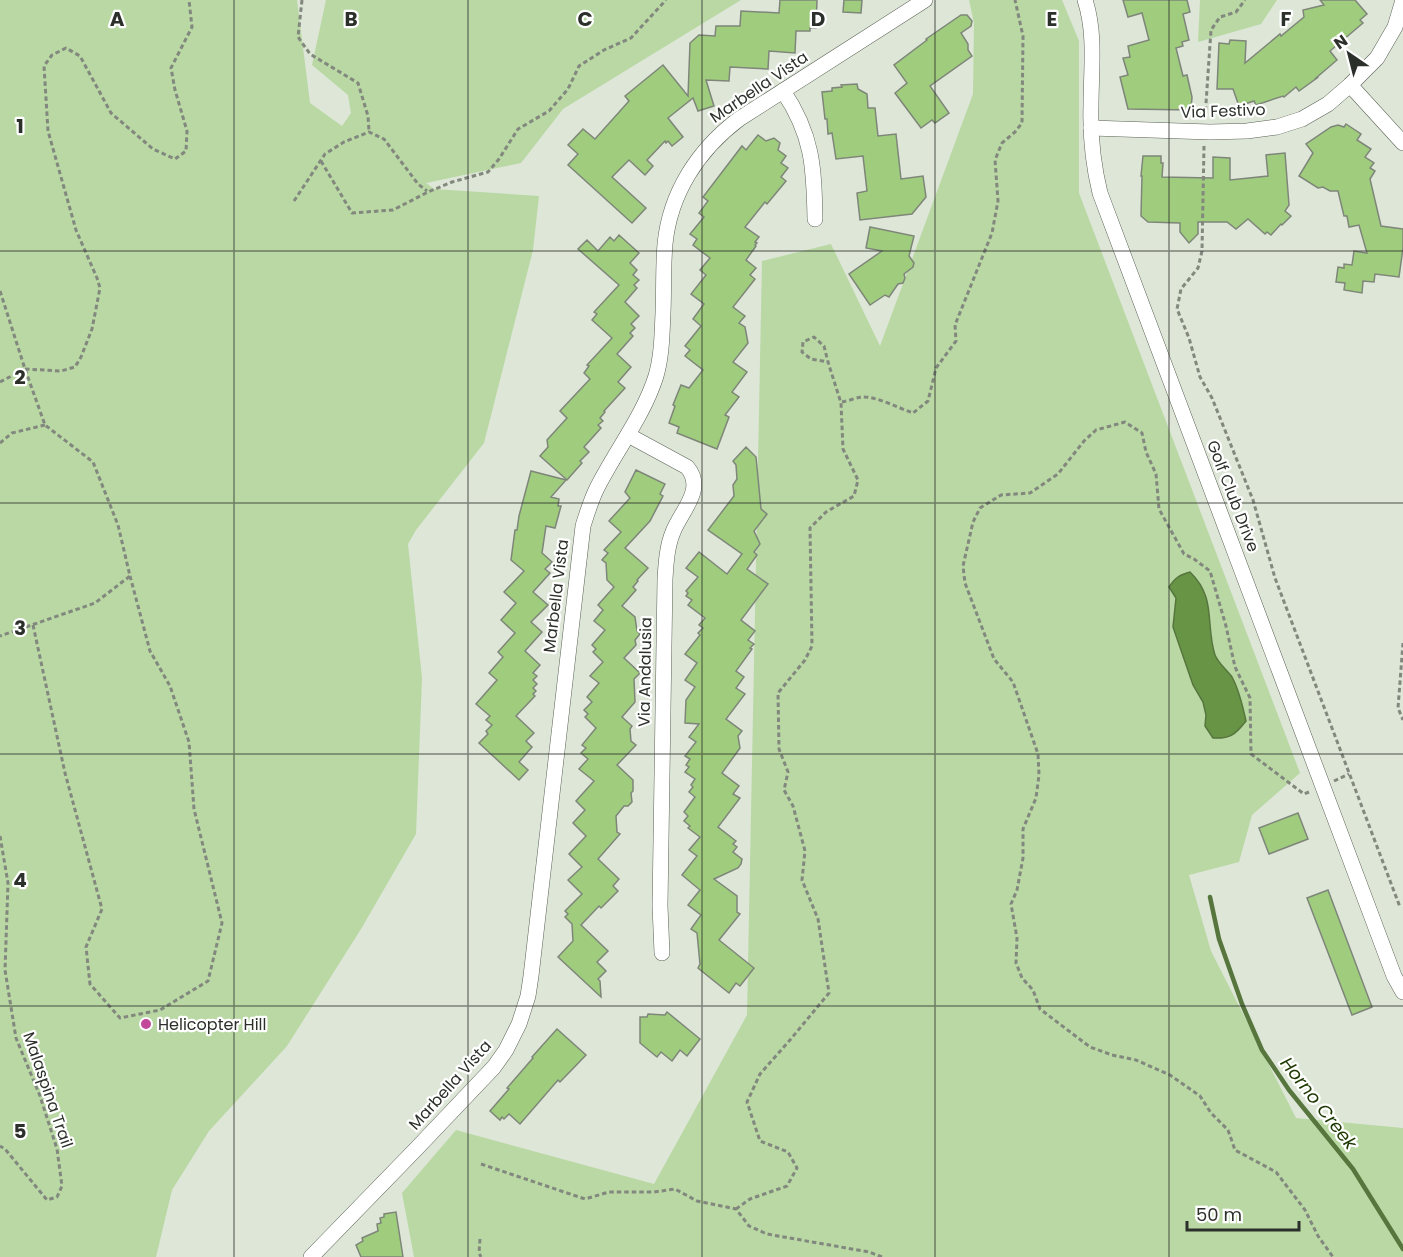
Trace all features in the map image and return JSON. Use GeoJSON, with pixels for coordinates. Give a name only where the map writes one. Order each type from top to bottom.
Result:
{"type":"FeatureCollection","features":[{"type":"Feature","properties":{"kind":"street","name":"Marbella Vista"},"geometry":{"type":"LineString","coordinates":[[311,1257],[488,1074],[506,1050],[519,1024],[528,996],[531,976],[582,526],[597,488],[649,396],[657,374],[661,351],[665,246],[677,196],[695,163],[714,140],[739,119],[925,0]]}},
{"type":"Feature","properties":{"kind":"street","name":"Golf Club Drive"},"geometry":{"type":"LineString","coordinates":[[1085,0],[1092,44],[1092,154],[1100,193],[1394,976],[1403,992]]}},
{"type":"Feature","properties":{"kind":"street","name":"Via Festivo"},"geometry":{"type":"LineString","coordinates":[[1091,128],[1204,132],[1247,131],[1276,127],[1302,119],[1328,104],[1350,86],[1377,58],[1395,27],[1403,0]]}},
{"type":"Feature","properties":{"kind":"street"},"geometry":{"type":"LineString","coordinates":[[1350,86],[1403,143]]}},
{"type":"Feature","properties":{"kind":"street"},"geometry":{"type":"LineString","coordinates":[[783,91],[797,115],[811,153],[815,219]]}},
{"type":"Feature","properties":{"kind":"street","name":"Via Andalusia"},"geometry":{"type":"LineString","coordinates":[[628,435],[687,467],[694,482],[689,502],[672,533],[666,560],[660,906],[662,953]]}},
{"type":"Feature","properties":{"kind":"path"},"geometry":{"type":"LineString","coordinates":[[0,382],[25,369],[61,371],[75,367],[92,329],[100,288],[76,230],[48,131],[44,66],[52,55],[66,48],[80,56],[111,113],[153,149],[175,159],[186,151],[187,131],[171,68],[192,27],[189,0]]}},
{"type":"Feature","properties":{"kind":"path"},"geometry":{"type":"LineString","coordinates":[[302,0],[298,37],[310,54],[358,83],[368,116],[369,132]]}},
{"type":"Feature","properties":{"kind":"path"},"geometry":{"type":"LineString","coordinates":[[321,161],[352,213],[393,210],[452,182],[488,172],[518,129],[549,111],[568,89],[579,66],[604,50],[631,38],[666,0]]}},
{"type":"Feature","properties":{"kind":"path"},"geometry":{"type":"LineString","coordinates":[[841,403],[862,397],[879,399],[913,413],[928,401],[936,368],[956,341],[955,325],[992,232],[998,201],[996,160],[1002,142],[1022,123],[1023,36],[1016,0]]}},
{"type":"Feature","properties":{"kind":"path"},"geometry":{"type":"LineString","coordinates":[[1245,0],[1236,12],[1220,17],[1211,30],[1204,132],[1202,251],[1198,268],[1181,289],[1177,309],[1189,338],[1200,377],[1212,398],[1253,500],[1275,578],[1400,907]]}},
{"type":"Feature","properties":{"kind":"path"},"geometry":{"type":"LineString","coordinates":[[294,201],[325,154],[344,142],[369,132],[384,139],[418,183],[428,192]]}},
{"type":"Feature","properties":{"kind":"path"},"geometry":{"type":"LineString","coordinates":[[0,291],[45,424],[93,462],[118,525],[150,651],[170,686],[189,742],[194,809],[222,923],[208,981],[160,1010],[120,1018],[90,984],[86,947],[102,909],[65,773],[33,625]]}},
{"type":"Feature","properties":{"kind":"path"},"geometry":{"type":"LineString","coordinates":[[736,1209],[750,1199],[787,1186],[797,1168],[788,1152],[760,1141],[747,1102],[760,1074],[829,993],[818,919],[802,880],[805,851],[793,806],[784,790],[788,772],[779,749],[778,693],[805,660],[812,646],[810,528],[826,512],[854,496],[858,480],[843,449],[841,403],[824,346],[814,337],[803,342],[802,351],[811,359],[828,362]]}},
{"type":"Feature","properties":{"kind":"path"},"geometry":{"type":"LineString","coordinates":[[1333,1257],[1318,1236],[1305,1210],[1276,1172],[1235,1150],[1228,1130],[1211,1113],[1200,1096],[1170,1075],[1136,1059],[1113,1055],[1090,1047],[1040,1009],[1033,990],[1022,978],[1016,963],[1017,938],[1011,904],[1017,890],[1023,858],[1023,829],[1036,798],[1039,775],[1038,754],[1012,682],[994,659],[965,583],[963,566],[972,522],[980,508],[1001,495],[1030,492],[1058,474],[1084,441],[1096,430],[1125,422],[1142,433],[1146,452],[1156,474],[1159,509],[1184,554],[1210,571],[1235,667],[1250,698],[1251,754],[1304,794],[1349,774]]}},
{"type":"Feature","properties":{"kind":"path"},"geometry":{"type":"LineString","coordinates":[[0,443],[12,433],[45,424]]}},
{"type":"Feature","properties":{"kind":"path"},"geometry":{"type":"LineString","coordinates":[[0,636],[95,603],[130,576]]}},
{"type":"Feature","properties":{"kind":"path"},"geometry":{"type":"LineString","coordinates":[[1403,643],[1398,708],[1403,720]]}},
{"type":"Feature","properties":{"kind":"path","name":"Malaspina Trail"},"geometry":{"type":"LineString","coordinates":[[0,836],[8,883],[5,970],[16,1038],[40,1096],[57,1149],[62,1186],[57,1197],[47,1200],[5,1149],[0,1146]]}},
{"type":"Feature","properties":{"kind":"path"},"geometry":{"type":"LineString","coordinates":[[481,1164],[585,1199],[609,1192],[654,1192],[675,1189],[697,1201],[736,1209],[749,1226],[766,1234],[869,1252],[882,1257]]}},
{"type":"Feature","properties":{"kind":"path"},"geometry":{"type":"LineString","coordinates":[[480,1239],[481,1257]]}},
{"type":"Feature","properties":{"kind":"shaded area"},"geometry":{"type":"Polygon","coordinates":[[[0,0],[297,0],[310,103],[342,126],[351,113],[348,95],[312,65],[326,0],[741,0],[563,109],[521,163],[426,183],[434,189],[539,196],[533,250],[484,443],[416,530],[408,544],[422,678],[416,834],[361,929],[287,1046],[209,1131],[172,1190],[156,1257],[0,1257],[0,0]]]}},
{"type":"Feature","properties":{"kind":"shaded area"},"geometry":{"type":"Polygon","coordinates":[[[969,0],[1062,0],[1079,41],[1079,193],[1300,773],[1252,815],[1239,862],[1189,875],[1211,951],[1296,1118],[1403,1128],[1403,1257],[414,1257],[402,1193],[456,1130],[654,1184],[747,1015],[762,261],[831,244],[880,346],[973,94],[974,23],[969,0]]]}},
{"type":"Feature","properties":{"kind":"shaded area"},"geometry":{"type":"Polygon","coordinates":[[[1200,0],[1277,0],[1261,24],[1198,42],[1200,0]]]}},
{"type":"Feature","properties":{"kind":"shaded area"},"geometry":{"type":"Polygon","coordinates":[[[1190,572],[1204,592],[1215,655],[1232,677],[1241,699],[1246,721],[1235,733],[1224,738],[1213,738],[1205,726],[1206,715],[1203,702],[1193,685],[1173,627],[1176,598],[1169,587],[1178,577],[1190,572]]]}},
{"type":"Feature","properties":{"kind":"building"},"geometry":{"type":"Polygon","coordinates":[[[780,0],[817,0],[816,28],[810,28],[810,31],[796,31],[795,53],[769,51],[768,69],[730,67],[729,81],[706,80],[714,106],[698,111],[693,98],[668,118],[683,137],[672,146],[665,141],[647,160],[653,166],[645,175],[629,160],[612,177],[646,208],[632,223],[568,165],[578,154],[568,145],[583,129],[595,139],[629,101],[625,96],[663,65],[688,96],[690,43],[699,35],[715,36],[716,26],[740,26],[741,11],[779,13],[780,0]]]}},
{"type":"Feature","properties":{"kind":"building"},"geometry":{"type":"Polygon","coordinates":[[[844,0],[862,0],[861,13],[843,12],[844,0]]]}},
{"type":"Feature","properties":{"kind":"building"},"geometry":{"type":"Polygon","coordinates":[[[1123,0],[1187,0],[1190,12],[1183,14],[1189,40],[1182,42],[1183,46],[1176,48],[1183,76],[1187,75],[1192,97],[1191,110],[1128,109],[1120,77],[1128,75],[1123,58],[1130,57],[1128,46],[1149,40],[1142,13],[1128,17],[1123,0]]]}},
{"type":"Feature","properties":{"kind":"building"},"geometry":{"type":"Polygon","coordinates":[[[1320,0],[1355,0],[1367,14],[1360,20],[1363,23],[1330,51],[1337,60],[1317,78],[1299,91],[1296,87],[1284,97],[1256,105],[1254,101],[1239,106],[1233,89],[1217,89],[1219,43],[1229,44],[1230,40],[1246,41],[1245,63],[1304,17],[1303,10],[1324,5],[1320,0]]]}},
{"type":"Feature","properties":{"kind":"building"},"geometry":{"type":"Polygon","coordinates":[[[961,15],[967,15],[972,21],[971,26],[961,33],[972,56],[930,86],[949,113],[935,123],[932,120],[921,128],[895,93],[907,83],[894,65],[961,15]]]}},
{"type":"Feature","properties":{"kind":"building"},"geometry":{"type":"Polygon","coordinates":[[[857,84],[858,89],[867,94],[868,108],[875,108],[878,136],[896,134],[901,179],[923,176],[926,197],[912,214],[860,220],[857,193],[867,191],[863,156],[836,159],[832,133],[828,134],[822,92],[832,91],[832,88],[842,87],[841,85],[857,84]]]}},
{"type":"Feature","properties":{"kind":"building"},"geometry":{"type":"Polygon","coordinates":[[[1346,124],[1361,134],[1357,140],[1371,149],[1365,157],[1374,163],[1370,168],[1375,171],[1370,179],[1381,226],[1403,229],[1399,277],[1375,274],[1374,282],[1363,281],[1362,293],[1344,290],[1345,283],[1336,282],[1338,267],[1344,268],[1344,264],[1352,265],[1354,251],[1367,253],[1359,225],[1349,227],[1338,191],[1318,188],[1299,176],[1313,153],[1306,144],[1331,127],[1338,125],[1344,127],[1346,124]]]}},
{"type":"Feature","properties":{"kind":"building"},"geometry":{"type":"Polygon","coordinates":[[[758,135],[766,141],[774,138],[780,143],[778,150],[786,156],[781,163],[788,168],[781,177],[786,181],[745,227],[759,237],[755,242],[756,246],[746,260],[756,268],[750,275],[755,279],[733,307],[745,316],[739,323],[745,327],[748,343],[733,362],[747,372],[732,392],[739,397],[725,415],[729,417],[717,449],[677,433],[679,427],[669,423],[681,385],[689,388],[703,370],[685,356],[690,350],[685,346],[701,326],[693,319],[704,304],[691,294],[706,275],[700,270],[710,258],[693,245],[697,239],[690,234],[704,217],[699,213],[708,201],[703,197],[742,146],[746,150],[758,135]]]}},
{"type":"Feature","properties":{"kind":"building"},"geometry":{"type":"Polygon","coordinates":[[[1285,153],[1289,205],[1285,211],[1291,216],[1271,235],[1267,232],[1265,234],[1248,219],[1236,229],[1227,222],[1198,222],[1198,234],[1189,243],[1180,232],[1180,223],[1148,222],[1141,216],[1143,156],[1161,156],[1162,177],[1213,178],[1213,157],[1230,158],[1230,180],[1268,176],[1266,155],[1285,153]]]}},
{"type":"Feature","properties":{"kind":"building"},"geometry":{"type":"Polygon","coordinates":[[[870,227],[914,236],[909,256],[914,263],[913,267],[904,274],[903,283],[898,284],[889,297],[885,295],[870,305],[849,274],[882,251],[866,248],[870,227]]]}},
{"type":"Feature","properties":{"kind":"building"},"geometry":{"type":"Polygon","coordinates":[[[619,235],[639,253],[630,263],[637,270],[633,275],[639,280],[634,285],[637,288],[625,302],[639,316],[631,324],[635,328],[630,333],[633,336],[617,354],[631,367],[618,382],[625,388],[604,411],[600,418],[603,421],[598,425],[601,428],[584,447],[589,452],[567,480],[540,456],[548,447],[547,440],[567,418],[560,411],[590,379],[584,373],[589,366],[587,365],[612,338],[592,320],[597,314],[594,312],[619,285],[578,249],[587,240],[598,251],[610,237],[614,241],[619,235]]]}},
{"type":"Feature","properties":{"kind":"building"},"geometry":{"type":"Polygon","coordinates":[[[746,447],[756,457],[761,509],[767,514],[754,531],[760,544],[754,552],[757,555],[747,569],[768,584],[741,620],[755,631],[748,640],[754,644],[736,671],[744,677],[736,688],[745,694],[726,719],[742,731],[738,736],[740,748],[722,773],[739,786],[733,794],[740,798],[718,827],[736,841],[733,844],[737,847],[733,852],[742,859],[738,868],[714,879],[737,896],[737,912],[740,914],[719,940],[754,968],[740,986],[736,983],[729,993],[698,968],[700,964],[697,933],[691,929],[701,915],[688,905],[700,890],[682,875],[697,856],[689,850],[700,837],[688,828],[690,826],[684,821],[688,816],[684,812],[695,797],[689,792],[695,779],[685,772],[689,767],[686,765],[690,759],[685,756],[696,742],[689,737],[699,724],[685,723],[686,700],[695,687],[685,680],[697,663],[685,654],[700,635],[698,633],[703,628],[699,625],[705,618],[688,605],[692,600],[686,596],[688,593],[686,591],[698,577],[686,568],[699,552],[727,574],[742,554],[708,530],[734,496],[733,485],[737,479],[736,465],[733,461],[746,447]]]}},
{"type":"Feature","properties":{"kind":"building"},"geometry":{"type":"Polygon","coordinates":[[[636,470],[665,484],[660,494],[663,496],[650,521],[625,548],[648,568],[633,587],[636,590],[622,606],[635,617],[637,631],[640,634],[635,640],[636,645],[624,658],[640,673],[634,679],[635,702],[622,717],[632,726],[631,741],[636,745],[617,765],[633,780],[632,802],[624,806],[616,816],[617,832],[620,834],[598,859],[619,879],[613,886],[618,891],[601,908],[599,906],[581,925],[608,951],[597,962],[606,971],[598,979],[601,997],[558,957],[573,941],[572,924],[565,917],[568,914],[565,911],[582,894],[568,880],[582,867],[569,854],[586,836],[573,823],[585,810],[576,801],[594,781],[579,769],[588,759],[581,753],[586,748],[582,745],[596,728],[585,717],[588,714],[584,710],[592,702],[587,697],[599,683],[590,676],[603,662],[593,652],[596,649],[592,645],[605,630],[594,621],[603,610],[598,605],[614,587],[607,580],[606,563],[602,560],[608,553],[604,550],[621,532],[609,521],[630,498],[625,492],[636,470]]]}},
{"type":"Feature","properties":{"kind":"building"},"geometry":{"type":"Polygon","coordinates":[[[531,471],[566,480],[551,497],[559,499],[558,506],[561,506],[555,528],[546,526],[542,553],[552,562],[545,569],[550,573],[533,592],[548,605],[531,622],[542,632],[525,651],[540,665],[533,673],[537,676],[533,680],[537,684],[533,688],[536,691],[533,694],[535,696],[516,716],[534,733],[526,741],[532,747],[519,762],[528,770],[519,780],[479,743],[488,734],[486,731],[492,725],[486,720],[490,716],[476,704],[497,680],[489,673],[503,657],[498,652],[515,633],[501,620],[516,603],[504,592],[524,571],[511,560],[515,530],[517,530],[531,471]]]}},
{"type":"Feature","properties":{"kind":"building"},"geometry":{"type":"Polygon","coordinates":[[[1298,813],[1308,839],[1269,854],[1259,828],[1298,813]]]}},
{"type":"Feature","properties":{"kind":"building"},"geometry":{"type":"Polygon","coordinates":[[[1328,890],[1372,1007],[1352,1015],[1307,898],[1328,890]]]}},
{"type":"Feature","properties":{"kind":"building"},"geometry":{"type":"Polygon","coordinates":[[[667,1012],[700,1039],[687,1056],[680,1050],[672,1061],[661,1052],[657,1057],[640,1043],[640,1017],[647,1017],[648,1014],[665,1015],[667,1012]]]}},
{"type":"Feature","properties":{"kind":"building"},"geometry":{"type":"Polygon","coordinates":[[[557,1029],[586,1055],[560,1082],[558,1080],[520,1124],[509,1114],[500,1120],[490,1111],[557,1029]]]}},
{"type":"Feature","properties":{"kind":"building"},"geometry":{"type":"Polygon","coordinates":[[[396,1212],[403,1257],[361,1257],[356,1245],[363,1241],[362,1238],[378,1231],[377,1224],[381,1223],[380,1218],[384,1217],[384,1214],[396,1212]]]}},
{"type":"Feature","properties":{"kind":"waterway","name":"Horno Creek"},"geometry":{"type":"LineString","coordinates":[[1210,897],[1219,939],[1242,1004],[1262,1050],[1289,1090],[1353,1169],[1403,1249]]}},
{"type":"Feature","properties":{"kind":"place","name":"Helicopter Hill"},"geometry":{"type":"Point","coordinates":[146,1024]}}]}
